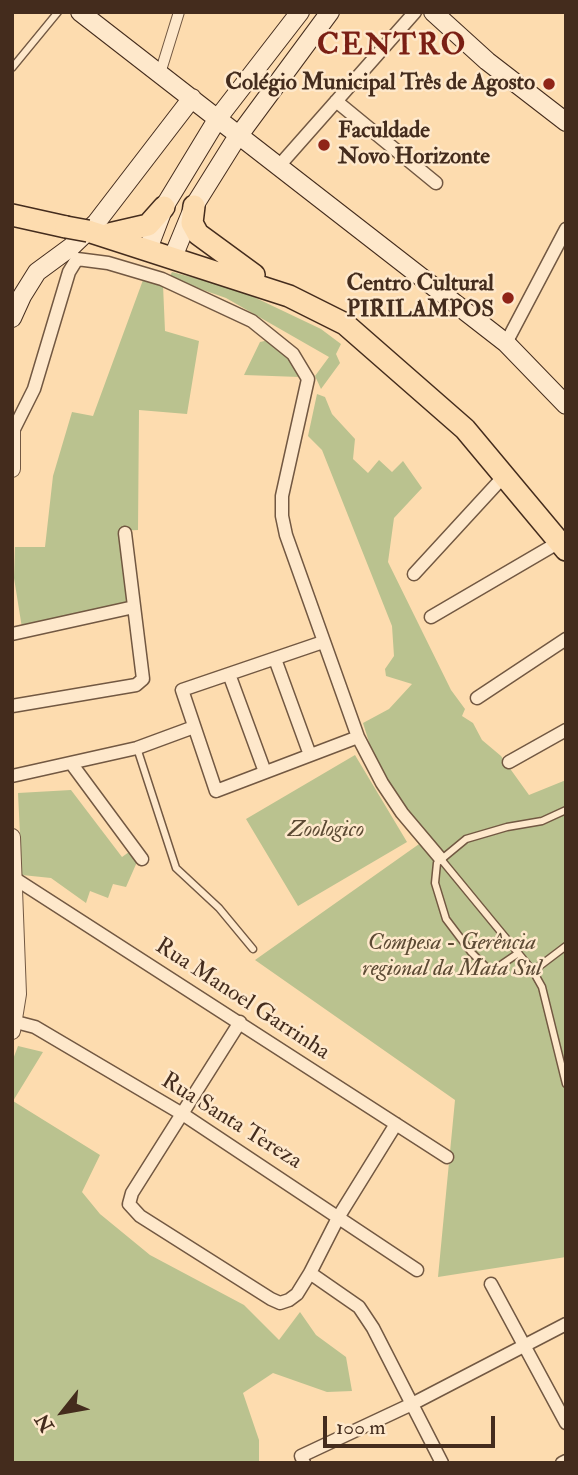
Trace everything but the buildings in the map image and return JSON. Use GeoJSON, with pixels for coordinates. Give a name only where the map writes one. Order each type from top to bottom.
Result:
{"type":"FeatureCollection","features":[{"type":"Feature","properties":{"kind":"main road"},"geometry":{"type":"LineString","coordinates":[[80,12],[188,102],[278,167],[506,343],[566,405]]}},
{"type":"Feature","properties":{"kind":"main road"},"geometry":{"type":"LineString","coordinates":[[12,215],[43,222],[68,237],[148,225],[164,207],[215,122],[300,12]]}},
{"type":"Feature","properties":{"kind":"main road"},"geometry":{"type":"LineString","coordinates":[[160,248],[194,206],[330,12]]}},
{"type":"Feature","properties":{"kind":"main road"},"geometry":{"type":"LineString","coordinates":[[433,12],[487,61],[566,122]]}},
{"type":"Feature","properties":{"kind":"main road"},"geometry":{"type":"LineString","coordinates":[[14,306],[37,272],[68,237],[96,223],[188,102]]}},
{"type":"Feature","properties":{"kind":"main road"},"geometry":{"type":"LineString","coordinates":[[194,206],[192,223],[198,234],[238,265],[289,296],[345,324],[465,429],[563,546]]}},
{"type":"Feature","properties":{"kind":"main road"},"geometry":{"type":"LineString","coordinates":[[160,248],[164,207]]}},
{"type":"Feature","properties":{"kind":"main road"},"geometry":{"type":"LineString","coordinates":[[12,228],[43,222]]}},
{"type":"Feature","properties":{"kind":"main road"},"geometry":{"type":"LineString","coordinates":[[102,234],[160,248],[289,296]]}},
{"type":"Feature","properties":{"kind":"main road"},"geometry":{"type":"LineString","coordinates":[[12,280],[37,272]]}},
{"type":"Feature","properties":{"kind":"street"},"geometry":{"type":"LineString","coordinates":[[162,67],[179,12]]}},
{"type":"Feature","properties":{"kind":"street"},"geometry":{"type":"LineString","coordinates":[[278,167],[415,12]]}},
{"type":"Feature","properties":{"kind":"street"},"geometry":{"type":"LineString","coordinates":[[336,101],[436,183]]}},
{"type":"Feature","properties":{"kind":"street"},"geometry":{"type":"LineString","coordinates":[[506,343],[566,229]]}},
{"type":"Feature","properties":{"kind":"street"},"geometry":{"type":"LineString","coordinates":[[160,248],[162,279]]}},
{"type":"Feature","properties":{"kind":"street"},"geometry":{"type":"LineString","coordinates":[[12,469],[13,429],[34,389],[74,261],[94,260],[162,279],[252,321],[278,339],[305,370],[309,379],[282,496],[282,516],[323,642],[359,737],[382,783],[402,813],[440,858]]}},
{"type":"Feature","properties":{"kind":"street"},"geometry":{"type":"LineString","coordinates":[[414,574],[506,475]]}},
{"type":"Feature","properties":{"kind":"street"},"geometry":{"type":"LineString","coordinates":[[12,706],[140,682],[143,676],[125,533]]}},
{"type":"Feature","properties":{"kind":"street"},"geometry":{"type":"LineString","coordinates":[[431,617],[563,546]]}},
{"type":"Feature","properties":{"kind":"street"},"geometry":{"type":"LineString","coordinates":[[12,634],[134,607]]}},
{"type":"Feature","properties":{"kind":"street"},"geometry":{"type":"LineString","coordinates":[[477,698],[566,639]]}},
{"type":"Feature","properties":{"kind":"street"},"geometry":{"type":"LineString","coordinates":[[323,642],[182,690],[216,791],[359,737]]}},
{"type":"Feature","properties":{"kind":"street"},"geometry":{"type":"LineString","coordinates":[[275,659],[310,755]]}},
{"type":"Feature","properties":{"kind":"street"},"geometry":{"type":"LineString","coordinates":[[229,674],[265,772]]}},
{"type":"Feature","properties":{"kind":"street"},"geometry":{"type":"LineString","coordinates":[[12,776],[137,748],[194,727]]}},
{"type":"Feature","properties":{"kind":"street"},"geometry":{"type":"LineString","coordinates":[[509,762],[566,730]]}},
{"type":"Feature","properties":{"kind":"street"},"geometry":{"type":"LineString","coordinates":[[71,763],[142,859]]}},
{"type":"Feature","properties":{"kind":"street"},"geometry":{"type":"LineString","coordinates":[[12,837],[15,878],[13,1025]]}},
{"type":"Feature","properties":{"kind":"street","name":"Rua Manoel Garrinha"},"geometry":{"type":"LineString","coordinates":[[15,878],[447,1157]]}},
{"type":"Feature","properties":{"kind":"street"},"geometry":{"type":"LineString","coordinates":[[240,1021],[184,1115],[129,1198],[132,1209],[140,1216],[271,1299],[280,1303],[289,1300],[297,1294],[310,1273],[339,1216],[396,1124]]}},
{"type":"Feature","properties":{"kind":"street","name":"Rua Santa Tereza"},"geometry":{"type":"LineString","coordinates":[[13,1025],[48,1034],[184,1115],[417,1270]]}},
{"type":"Feature","properties":{"kind":"street"},"geometry":{"type":"LineString","coordinates":[[310,1273],[359,1307],[442,1463]]}},
{"type":"Feature","properties":{"kind":"street"},"geometry":{"type":"LineString","coordinates":[[491,1284],[566,1423]]}},
{"type":"Feature","properties":{"kind":"street"},"geometry":{"type":"LineString","coordinates":[[303,1460],[566,1324]]}},
{"type":"Feature","properties":{"kind":"lane"},"geometry":{"type":"LineString","coordinates":[[12,68],[58,12]]}},
{"type":"Feature","properties":{"kind":"lane"},"geometry":{"type":"LineString","coordinates":[[137,748],[170,858],[253,949]]}},
{"type":"Feature","properties":{"kind":"lane"},"geometry":{"type":"LineString","coordinates":[[517,954],[495,969],[486,967],[456,934],[446,919],[435,883],[437,863],[466,839],[507,827],[542,821],[566,810]]}},
{"type":"Feature","properties":{"kind":"lane"},"geometry":{"type":"LineString","coordinates":[[440,858],[533,971],[549,1005],[566,1084]]}},
{"type":"Feature","properties":{"kind":"lane"},"geometry":{"type":"LineString","coordinates":[[533,971],[566,946]]}},
{"type":"Feature","properties":{"kind":"green space"},"geometry":{"type":"Polygon","coordinates":[[[172,272],[237,289],[321,329],[341,344],[336,354],[340,363],[321,389],[315,376],[329,357],[226,298],[169,278],[172,272]]]}},
{"type":"Feature","properties":{"kind":"green space"},"geometry":{"type":"Polygon","coordinates":[[[143,280],[163,285],[165,331],[199,341],[187,414],[139,410],[138,530],[120,531],[128,603],[22,628],[14,578],[15,547],[45,547],[53,476],[72,412],[93,416],[143,280]]]}},
{"type":"Feature","properties":{"kind":"green space"},"geometry":{"type":"Polygon","coordinates":[[[269,340],[287,356],[300,377],[244,375],[260,342],[269,340]]]}},
{"type":"Feature","properties":{"kind":"green space","name":"Compesa - Gerência regional da Mata Sul"},"geometry":{"type":"Polygon","coordinates":[[[317,394],[325,397],[332,414],[355,439],[353,459],[368,473],[379,460],[392,472],[403,461],[422,488],[394,518],[388,562],[451,690],[465,709],[462,716],[473,723],[482,740],[501,756],[529,795],[566,780],[566,1257],[438,1277],[455,1100],[255,960],[429,837],[396,796],[373,755],[363,723],[389,709],[412,684],[386,676],[385,669],[394,656],[392,626],[322,450],[308,436],[317,394]]]}},
{"type":"Feature","properties":{"kind":"green space","name":"Zoologico"},"geometry":{"type":"Polygon","coordinates":[[[355,755],[407,842],[298,906],[246,819],[355,755]]]}},
{"type":"Feature","properties":{"kind":"green space"},"geometry":{"type":"Polygon","coordinates":[[[71,790],[122,857],[129,852],[137,862],[126,887],[113,884],[108,898],[90,891],[86,903],[51,878],[22,875],[18,793],[71,790]]]}},
{"type":"Feature","properties":{"kind":"green space"},"geometry":{"type":"Polygon","coordinates":[[[18,1046],[43,1052],[13,1101],[100,1155],[82,1192],[100,1214],[150,1255],[244,1305],[279,1340],[300,1312],[316,1335],[346,1357],[352,1391],[327,1392],[273,1373],[243,1393],[259,1440],[259,1463],[12,1463],[12,1062],[18,1046]]]}},
{"type":"Feature","properties":{"kind":"place","name":"Colégio Municipal Três de Agosto"},"geometry":{"type":"Point","coordinates":[549,84]}},
{"type":"Feature","properties":{"kind":"place","name":"Faculdade Novo Horizonte"},"geometry":{"type":"Point","coordinates":[324,145]}},
{"type":"Feature","properties":{"kind":"place","name":"Centro Cultural PIRILAMPOS"},"geometry":{"type":"Point","coordinates":[508,298]}},
{"type":"Feature","properties":{"kind":"district","name":"CENTRO"},"geometry":{"type":"Point","coordinates":[392,48]}}]}
